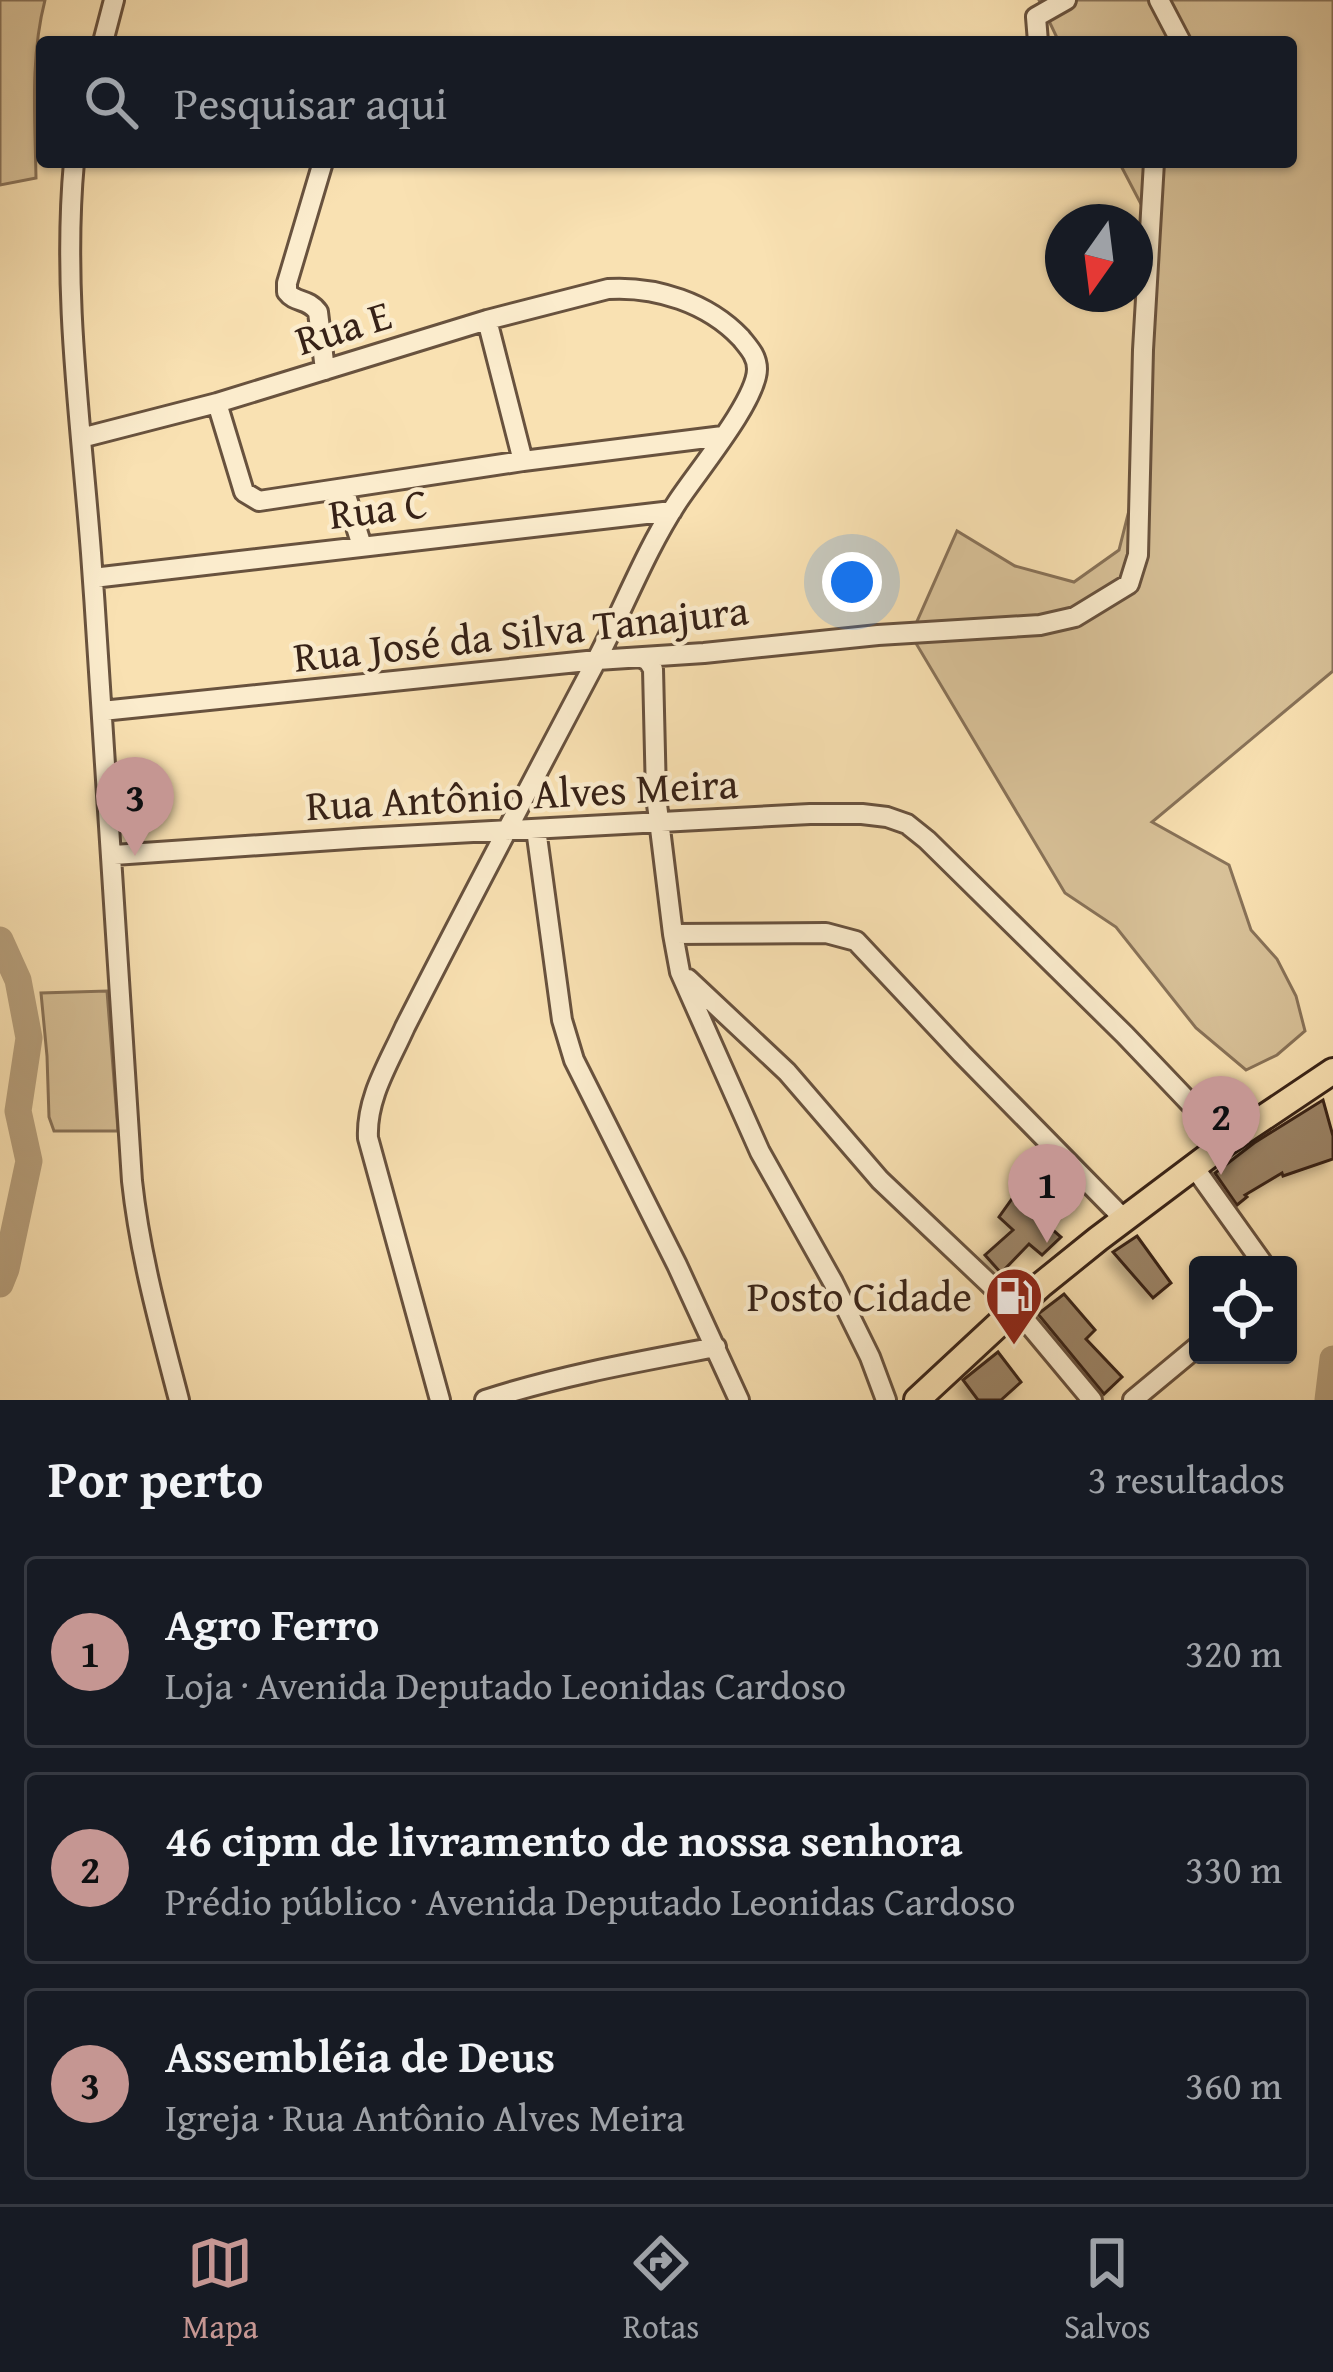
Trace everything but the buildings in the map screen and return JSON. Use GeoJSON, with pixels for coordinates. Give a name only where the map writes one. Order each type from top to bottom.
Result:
{"type":"FeatureCollection","features":[{"type":"Feature","properties":{"kind":"main road"},"geometry":{"type":"LineString","coordinates":[[917,1400],[1066,1264],[1227,1142],[1333,1071]]}},
{"type":"Feature","properties":{"kind":"street"},"geometry":{"type":"LineString","coordinates":[[105,36],[114,0]]}},
{"type":"Feature","properties":{"kind":"street"},"geometry":{"type":"LineString","coordinates":[[1038,36],[1036,17],[1066,0]]}},
{"type":"Feature","properties":{"kind":"street"},"geometry":{"type":"LineString","coordinates":[[1159,0],[1178,36]]}},
{"type":"Feature","properties":{"kind":"street"},"geometry":{"type":"LineString","coordinates":[[74,168],[70,238],[81,438],[114,855],[132,1181],[138,1234],[179,1400]]}},
{"type":"Feature","properties":{"kind":"street"},"geometry":{"type":"LineString","coordinates":[[321,168],[287,292],[313,304],[318,312],[325,370]]}},
{"type":"Feature","properties":{"kind":"street","name":"Rua José da Silva Tanajura"},"geometry":{"type":"LineString","coordinates":[[102,711],[597,660],[1040,625],[1075,617],[1130,584],[1138,555],[1154,168]]}},
{"type":"Feature","properties":{"kind":"street","name":"Rua E"},"geometry":{"type":"LineString","coordinates":[[81,438],[217,403],[573,296],[626,288],[660,293],[708,312],[755,355],[758,371],[753,390],[723,436]]}},
{"type":"Feature","properties":{"kind":"street"},"geometry":{"type":"LineString","coordinates":[[487,320],[523,461]]}},
{"type":"Feature","properties":{"kind":"street"},"geometry":{"type":"LineString","coordinates":[[217,403],[238,476],[248,497],[259,501],[723,436]]}},
{"type":"Feature","properties":{"kind":"street"},"geometry":{"type":"LineString","coordinates":[[440,1400],[372,1156],[367,1122],[405,1027],[506,830],[672,511],[723,436]]}},
{"type":"Feature","properties":{"kind":"street"},"geometry":{"type":"LineString","coordinates":[[344,490],[362,546]]}},
{"type":"Feature","properties":{"kind":"street","name":"Rua C"},"geometry":{"type":"LineString","coordinates":[[93,578],[672,511]]}},
{"type":"Feature","properties":{"kind":"street"},"geometry":{"type":"LineString","coordinates":[[642,658],[651,665],[653,677],[658,821],[680,972],[760,1152],[833,1282],[886,1400]]}},
{"type":"Feature","properties":{"kind":"street","name":"Rua Antônio Alves Meira"},"geometry":{"type":"LineString","coordinates":[[114,855],[658,821],[862,814],[908,824],[1125,1035],[1227,1142]]}},
{"type":"Feature","properties":{"kind":"street"},"geometry":{"type":"LineString","coordinates":[[536,829],[562,1020],[574,1060],[739,1400]]}},
{"type":"Feature","properties":{"kind":"street"},"geometry":{"type":"LineString","coordinates":[[673,934],[826,933],[856,941],[1124,1219]]}},
{"type":"Feature","properties":{"kind":"street"},"geometry":{"type":"LineString","coordinates":[[680,972],[787,1072],[880,1180],[1016,1309],[1092,1400]]}},
{"type":"Feature","properties":{"kind":"street"},"geometry":{"type":"LineString","coordinates":[[1194,1167],[1258,1256]]}},
{"type":"Feature","properties":{"kind":"street"},"geometry":{"type":"LineString","coordinates":[[485,1400],[594,1369],[716,1347]]}},
{"type":"Feature","properties":{"kind":"street"},"geometry":{"type":"LineString","coordinates":[[1133,1400],[1189,1353]]}},
{"type":"Feature","properties":{"kind":"shaded area"},"geometry":{"type":"Polygon","coordinates":[[[0,0],[45,0],[36,36],[36,178],[0,185],[0,0]]]}},
{"type":"Feature","properties":{"kind":"shaded area"},"geometry":{"type":"Polygon","coordinates":[[[1039,0],[1333,0],[1333,671],[1152,822],[1229,865],[1251,930],[1277,959],[1296,996],[1305,1031],[1277,1055],[1246,1070],[1196,1028],[1116,927],[1065,893],[911,635],[957,531],[1015,566],[1074,582],[1119,550],[1148,435],[1153,312],[1153,204],[1141,204],[1122,168],[1297,168],[1297,36],[1056,36],[1039,0]]]}},
{"type":"Feature","properties":{"kind":"shaded area"},"geometry":{"type":"Polygon","coordinates":[[[107,991],[118,1131],[54,1131],[49,1117],[41,993],[107,991]]]}},
{"type":"Feature","properties":{"kind":"waterway"},"geometry":{"type":"LineString","coordinates":[[0,940],[18,980],[29,1038],[18,1111],[29,1161],[0,1284]]}},
{"type":"Feature","properties":{"kind":"waterway"},"geometry":{"type":"LineString","coordinates":[[1328,1400],[1333,1359]]}},
{"type":"Feature","properties":{"kind":"place","name":"Assembléia de Deus"},"geometry":{"type":"Point","coordinates":[135,856]}},
{"type":"Feature","properties":{"kind":"place","name":"46 cipm de livramento de nossa senhora"},"geometry":{"type":"Point","coordinates":[1221,1175]}},
{"type":"Feature","properties":{"kind":"place","name":"Agro Ferro"},"geometry":{"type":"Point","coordinates":[1047,1243]}},
{"type":"Feature","properties":{"kind":"place","name":"Posto Cidade"},"geometry":{"type":"Point","coordinates":[1014,1347]}}]}
